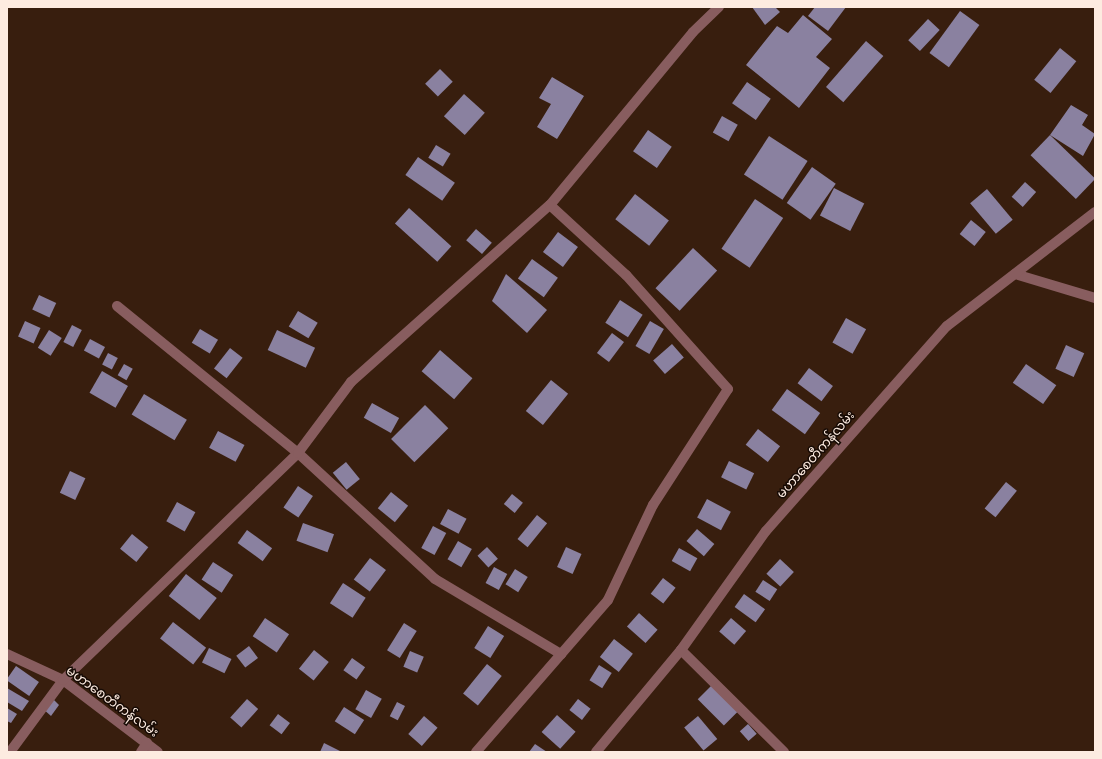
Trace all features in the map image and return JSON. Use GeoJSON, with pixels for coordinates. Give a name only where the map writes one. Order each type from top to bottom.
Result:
{"type":"FeatureCollection","features":[{"type":"Feature","properties":{"kind":"street"},"geometry":{"type":"LineString","coordinates":[[10,752],[63,680],[298,453],[351,382],[550,205],[693,32],[719,7]]}},
{"type":"Feature","properties":{"kind":"street"},"geometry":{"type":"LineString","coordinates":[[476,752],[608,600],[653,506],[728,389],[626,275],[550,205]]}},
{"type":"Feature","properties":{"kind":"street","name":"မဟာစေတီကန်လမ်း"},"geometry":{"type":"LineString","coordinates":[[596,752],[681,650],[766,531],[937,337],[1095,212]]}},
{"type":"Feature","properties":{"kind":"street"},"geometry":{"type":"LineString","coordinates":[[1015,274],[1095,298]]}},
{"type":"Feature","properties":{"kind":"street"},"geometry":{"type":"LineString","coordinates":[[117,306],[298,453],[435,579],[561,654]]}},
{"type":"Feature","properties":{"kind":"street"},"geometry":{"type":"LineString","coordinates":[[681,650],[784,752]]}},
{"type":"Feature","properties":{"kind":"street","name":"မဟာစေတီကန်လမ်း"},"geometry":{"type":"LineString","coordinates":[[7,654],[63,680],[144,748],[158,752]]}},
{"type":"Feature","properties":{"kind":"building"},"geometry":{"type":"Polygon","coordinates":[[[752,7],[775,7],[780,12],[765,25],[752,7]]]}},
{"type":"Feature","properties":{"kind":"building"},"geometry":{"type":"Polygon","coordinates":[[[815,7],[846,7],[828,31],[808,16],[815,7]]]}},
{"type":"Feature","properties":{"kind":"building"},"geometry":{"type":"Polygon","coordinates":[[[960,11],[979,25],[949,67],[929,53],[960,11]]]}},
{"type":"Feature","properties":{"kind":"building"},"geometry":{"type":"Polygon","coordinates":[[[803,15],[832,39],[816,57],[830,68],[799,108],[746,65],[777,26],[788,33],[803,15]]]}},
{"type":"Feature","properties":{"kind":"building"},"geometry":{"type":"Polygon","coordinates":[[[928,19],[940,30],[920,51],[908,40],[928,19]]]}},
{"type":"Feature","properties":{"kind":"building"},"geometry":{"type":"Polygon","coordinates":[[[866,41],[883,56],[843,102],[826,87],[866,41]]]}},
{"type":"Feature","properties":{"kind":"building"},"geometry":{"type":"Polygon","coordinates":[[[1060,48],[1076,61],[1051,93],[1034,80],[1060,48]]]}},
{"type":"Feature","properties":{"kind":"building"},"geometry":{"type":"Polygon","coordinates":[[[440,69],[453,82],[438,97],[425,84],[440,69]]]}},
{"type":"Feature","properties":{"kind":"building"},"geometry":{"type":"Polygon","coordinates":[[[552,77],[584,96],[557,139],[537,127],[551,104],[539,98],[552,77]]]}},
{"type":"Feature","properties":{"kind":"building"},"geometry":{"type":"Polygon","coordinates":[[[747,82],[771,99],[756,120],[732,103],[747,82]]]}},
{"type":"Feature","properties":{"kind":"building"},"geometry":{"type":"Polygon","coordinates":[[[464,94],[485,113],[465,135],[444,116],[464,94]]]}},
{"type":"Feature","properties":{"kind":"building"},"geometry":{"type":"Polygon","coordinates":[[[1071,105],[1088,115],[1082,125],[1095,134],[1083,156],[1050,135],[1071,105]]]}},
{"type":"Feature","properties":{"kind":"building"},"geometry":{"type":"Polygon","coordinates":[[[722,116],[738,125],[729,141],[713,133],[722,116]]]}},
{"type":"Feature","properties":{"kind":"building"},"geometry":{"type":"Polygon","coordinates":[[[648,130],[672,147],[657,168],[633,151],[648,130]]]}},
{"type":"Feature","properties":{"kind":"building"},"geometry":{"type":"Polygon","coordinates":[[[1050,135],[1095,178],[1076,199],[1031,155],[1050,135]]]}},
{"type":"Feature","properties":{"kind":"building"},"geometry":{"type":"Polygon","coordinates":[[[769,136],[808,161],[783,200],[744,175],[769,136]]]}},
{"type":"Feature","properties":{"kind":"building"},"geometry":{"type":"Polygon","coordinates":[[[436,145],[451,154],[443,167],[428,158],[436,145]]]}},
{"type":"Feature","properties":{"kind":"building"},"geometry":{"type":"Polygon","coordinates":[[[418,157],[455,183],[442,201],[405,175],[418,157]]]}},
{"type":"Feature","properties":{"kind":"building"},"geometry":{"type":"Polygon","coordinates":[[[812,167],[836,184],[811,220],[787,203],[812,167]]]}},
{"type":"Feature","properties":{"kind":"building"},"geometry":{"type":"Polygon","coordinates":[[[1025,182],[1036,192],[1023,207],[1012,197],[1025,182]]]}},
{"type":"Feature","properties":{"kind":"building"},"geometry":{"type":"Polygon","coordinates":[[[834,188],[864,203],[850,231],[820,216],[834,188]]]}},
{"type":"Feature","properties":{"kind":"building"},"geometry":{"type":"Polygon","coordinates":[[[987,189],[1013,220],[996,234],[970,203],[987,189]]]}},
{"type":"Feature","properties":{"kind":"building"},"geometry":{"type":"Polygon","coordinates":[[[635,194],[669,220],[649,246],[615,219],[635,194]]]}},
{"type":"Feature","properties":{"kind":"building"},"geometry":{"type":"Polygon","coordinates":[[[755,199],[783,218],[750,268],[721,249],[755,199]]]}},
{"type":"Feature","properties":{"kind":"building"},"geometry":{"type":"Polygon","coordinates":[[[409,208],[451,246],[437,262],[395,224],[409,208]]]}},
{"type":"Feature","properties":{"kind":"building"},"geometry":{"type":"Polygon","coordinates":[[[971,220],[986,232],[974,246],[960,234],[971,220]]]}},
{"type":"Feature","properties":{"kind":"building"},"geometry":{"type":"Polygon","coordinates":[[[476,229],[492,243],[482,254],[466,240],[476,229]]]}},
{"type":"Feature","properties":{"kind":"building"},"geometry":{"type":"Polygon","coordinates":[[[558,232],[578,247],[563,267],[543,252],[558,232]]]}},
{"type":"Feature","properties":{"kind":"building"},"geometry":{"type":"Polygon","coordinates":[[[693,248],[717,271],[680,311],[655,288],[693,248]]]}},
{"type":"Feature","properties":{"kind":"building"},"geometry":{"type":"Polygon","coordinates":[[[532,259],[558,278],[544,297],[518,278],[532,259]]]}},
{"type":"Feature","properties":{"kind":"building"},"geometry":{"type":"Polygon","coordinates":[[[506,274],[547,310],[527,333],[492,301],[506,274]]]}},
{"type":"Feature","properties":{"kind":"building"},"geometry":{"type":"Polygon","coordinates":[[[39,295],[56,303],[49,318],[32,310],[39,295]]]}},
{"type":"Feature","properties":{"kind":"building"},"geometry":{"type":"Polygon","coordinates":[[[620,300],[643,315],[628,337],[605,323],[620,300]]]}},
{"type":"Feature","properties":{"kind":"building"},"geometry":{"type":"Polygon","coordinates":[[[298,311],[318,323],[308,338],[289,326],[298,311]]]}},
{"type":"Feature","properties":{"kind":"building"},"geometry":{"type":"Polygon","coordinates":[[[846,318],[866,329],[853,354],[832,342],[846,318]]]}},
{"type":"Feature","properties":{"kind":"building"},"geometry":{"type":"Polygon","coordinates":[[[25,321],[41,328],[34,343],[18,337],[25,321]]]}},
{"type":"Feature","properties":{"kind":"building"},"geometry":{"type":"Polygon","coordinates":[[[650,321],[664,329],[649,354],[636,346],[650,321]]]}},
{"type":"Feature","properties":{"kind":"building"},"geometry":{"type":"Polygon","coordinates":[[[72,325],[82,330],[73,347],[63,342],[72,325]]]}},
{"type":"Feature","properties":{"kind":"building"},"geometry":{"type":"Polygon","coordinates":[[[200,329],[218,340],[210,354],[192,343],[200,329]]]}},
{"type":"Feature","properties":{"kind":"building"},"geometry":{"type":"Polygon","coordinates":[[[49,330],[62,338],[51,356],[38,348],[49,330]]]}},
{"type":"Feature","properties":{"kind":"building"},"geometry":{"type":"Polygon","coordinates":[[[277,330],[315,348],[306,368],[268,350],[277,330]]]}},
{"type":"Feature","properties":{"kind":"building"},"geometry":{"type":"Polygon","coordinates":[[[612,333],[624,342],[609,362],[597,353],[612,333]]]}},
{"type":"Feature","properties":{"kind":"building"},"geometry":{"type":"Polygon","coordinates":[[[90,339],[105,347],[99,358],[84,350],[90,339]]]}},
{"type":"Feature","properties":{"kind":"building"},"geometry":{"type":"Polygon","coordinates":[[[672,344],[684,358],[665,374],[653,360],[672,344]]]}},
{"type":"Feature","properties":{"kind":"building"},"geometry":{"type":"Polygon","coordinates":[[[1066,345],[1084,353],[1074,377],[1055,369],[1066,345]]]}},
{"type":"Feature","properties":{"kind":"building"},"geometry":{"type":"Polygon","coordinates":[[[230,348],[243,358],[227,378],[214,368],[230,348]]]}},
{"type":"Feature","properties":{"kind":"building"},"geometry":{"type":"Polygon","coordinates":[[[440,350],[472,378],[454,399],[422,371],[440,350]]]}},
{"type":"Feature","properties":{"kind":"building"},"geometry":{"type":"Polygon","coordinates":[[[108,353],[118,358],[112,370],[102,365],[108,353]]]}},
{"type":"Feature","properties":{"kind":"building"},"geometry":{"type":"Polygon","coordinates":[[[124,364],[133,369],[126,380],[118,375],[124,364]]]}},
{"type":"Feature","properties":{"kind":"building"},"geometry":{"type":"Polygon","coordinates":[[[1026,364],[1056,385],[1043,404],[1013,383],[1026,364]]]}},
{"type":"Feature","properties":{"kind":"building"},"geometry":{"type":"Polygon","coordinates":[[[809,368],[833,386],[822,401],[798,383],[809,368]]]}},
{"type":"Feature","properties":{"kind":"building"},"geometry":{"type":"Polygon","coordinates":[[[102,371],[128,386],[115,408],[90,393],[102,371]]]}},
{"type":"Feature","properties":{"kind":"building"},"geometry":{"type":"Polygon","coordinates":[[[551,380],[568,394],[543,425],[526,411],[551,380]]]}},
{"type":"Feature","properties":{"kind":"building"},"geometry":{"type":"Polygon","coordinates":[[[787,389],[820,413],[805,434],[772,410],[787,389]]]}},
{"type":"Feature","properties":{"kind":"building"},"geometry":{"type":"Polygon","coordinates":[[[144,394],[187,420],[174,440],[132,415],[144,394]]]}},
{"type":"Feature","properties":{"kind":"building"},"geometry":{"type":"Polygon","coordinates":[[[372,403],[399,418],[391,433],[364,418],[372,403]]]}},
{"type":"Feature","properties":{"kind":"building"},"geometry":{"type":"Polygon","coordinates":[[[425,405],[448,428],[414,462],[391,439],[425,405]]]}},
{"type":"Feature","properties":{"kind":"building"},"geometry":{"type":"Polygon","coordinates":[[[758,429],[780,446],[768,462],[746,445],[758,429]]]}},
{"type":"Feature","properties":{"kind":"building"},"geometry":{"type":"Polygon","coordinates":[[[218,431],[244,445],[236,462],[209,448],[218,431]]]}},
{"type":"Feature","properties":{"kind":"building"},"geometry":{"type":"Polygon","coordinates":[[[729,461],[754,473],[746,489],[721,477],[729,461]]]}},
{"type":"Feature","properties":{"kind":"building"},"geometry":{"type":"Polygon","coordinates":[[[346,462],[360,479],[347,490],[333,473],[346,462]]]}},
{"type":"Feature","properties":{"kind":"building"},"geometry":{"type":"Polygon","coordinates":[[[70,471],[85,478],[75,500],[60,493],[70,471]]]}},
{"type":"Feature","properties":{"kind":"building"},"geometry":{"type":"Polygon","coordinates":[[[1006,482],[1017,491],[995,517],[985,508],[1006,482]]]}},
{"type":"Feature","properties":{"kind":"building"},"geometry":{"type":"Polygon","coordinates":[[[298,486],[313,496],[298,518],[283,508],[298,486]]]}},
{"type":"Feature","properties":{"kind":"building"},"geometry":{"type":"Polygon","coordinates":[[[391,492],[408,506],[395,522],[378,508],[391,492]]]}},
{"type":"Feature","properties":{"kind":"building"},"geometry":{"type":"Polygon","coordinates":[[[512,494],[523,503],[515,513],[504,504],[512,494]]]}},
{"type":"Feature","properties":{"kind":"building"},"geometry":{"type":"Polygon","coordinates":[[[707,499],[731,512],[721,530],[697,518],[707,499]]]}},
{"type":"Feature","properties":{"kind":"building"},"geometry":{"type":"Polygon","coordinates":[[[177,502],[195,512],[185,531],[166,521],[177,502]]]}},
{"type":"Feature","properties":{"kind":"building"},"geometry":{"type":"Polygon","coordinates":[[[448,509],[467,519],[459,534],[440,524],[448,509]]]}},
{"type":"Feature","properties":{"kind":"building"},"geometry":{"type":"Polygon","coordinates":[[[537,515],[547,523],[528,547],[517,539],[537,515]]]}},
{"type":"Feature","properties":{"kind":"building"},"geometry":{"type":"Polygon","coordinates":[[[303,523],[334,534],[328,552],[297,541],[303,523]]]}},
{"type":"Feature","properties":{"kind":"building"},"geometry":{"type":"Polygon","coordinates":[[[433,526],[446,533],[435,555],[421,548],[433,526]]]}},
{"type":"Feature","properties":{"kind":"building"},"geometry":{"type":"Polygon","coordinates":[[[697,529],[714,544],[704,556],[687,541],[697,529]]]}},
{"type":"Feature","properties":{"kind":"building"},"geometry":{"type":"Polygon","coordinates":[[[247,530],[272,548],[263,561],[238,543],[247,530]]]}},
{"type":"Feature","properties":{"kind":"building"},"geometry":{"type":"Polygon","coordinates":[[[132,534],[148,547],[136,562],[120,549],[132,534]]]}},
{"type":"Feature","properties":{"kind":"building"},"geometry":{"type":"Polygon","coordinates":[[[458,541],[472,549],[461,567],[448,559],[458,541]]]}},
{"type":"Feature","properties":{"kind":"building"},"geometry":{"type":"Polygon","coordinates":[[[487,547],[498,559],[488,568],[477,556],[487,547]]]}},
{"type":"Feature","properties":{"kind":"building"},"geometry":{"type":"Polygon","coordinates":[[[566,547],[582,554],[573,574],[557,567],[566,547]]]}},
{"type":"Feature","properties":{"kind":"building"},"geometry":{"type":"Polygon","coordinates":[[[679,548],[697,558],[690,571],[672,561],[679,548]]]}},
{"type":"Feature","properties":{"kind":"building"},"geometry":{"type":"Polygon","coordinates":[[[370,558],[386,570],[370,592],[354,580],[370,558]]]}},
{"type":"Feature","properties":{"kind":"building"},"geometry":{"type":"Polygon","coordinates":[[[780,559],[794,572],[780,587],[766,574],[780,559]]]}},
{"type":"Feature","properties":{"kind":"building"},"geometry":{"type":"Polygon","coordinates":[[[213,562],[233,575],[222,593],[202,580],[213,562]]]}},
{"type":"Feature","properties":{"kind":"building"},"geometry":{"type":"Polygon","coordinates":[[[494,567],[507,574],[499,590],[486,583],[494,567]]]}},
{"type":"Feature","properties":{"kind":"building"},"geometry":{"type":"Polygon","coordinates":[[[515,569],[528,577],[518,592],[505,584],[515,569]]]}},
{"type":"Feature","properties":{"kind":"building"},"geometry":{"type":"Polygon","coordinates":[[[186,574],[217,598],[199,620],[169,596],[186,574]]]}},
{"type":"Feature","properties":{"kind":"building"},"geometry":{"type":"Polygon","coordinates":[[[663,578],[676,588],[663,604],[651,594],[663,578]]]}},
{"type":"Feature","properties":{"kind":"building"},"geometry":{"type":"Polygon","coordinates":[[[763,580],[777,589],[770,601],[755,592],[763,580]]]}},
{"type":"Feature","properties":{"kind":"building"},"geometry":{"type":"Polygon","coordinates":[[[343,583],[366,598],[353,618],[330,603],[343,583]]]}},
{"type":"Feature","properties":{"kind":"building"},"geometry":{"type":"Polygon","coordinates":[[[744,594],[765,609],[756,622],[735,607],[744,594]]]}},
{"type":"Feature","properties":{"kind":"building"},"geometry":{"type":"Polygon","coordinates":[[[639,613],[658,630],[646,643],[627,626],[639,613]]]}},
{"type":"Feature","properties":{"kind":"building"},"geometry":{"type":"Polygon","coordinates":[[[265,618],[289,634],[277,652],[253,636],[265,618]]]}},
{"type":"Feature","properties":{"kind":"building"},"geometry":{"type":"Polygon","coordinates":[[[731,618],[746,631],[734,645],[719,632],[731,618]]]}},
{"type":"Feature","properties":{"kind":"building"},"geometry":{"type":"Polygon","coordinates":[[[173,622],[206,648],[193,664],[160,639],[173,622]]]}},
{"type":"Feature","properties":{"kind":"building"},"geometry":{"type":"Polygon","coordinates":[[[404,623],[417,631],[400,658],[387,650],[404,623]]]}},
{"type":"Feature","properties":{"kind":"building"},"geometry":{"type":"Polygon","coordinates":[[[488,626],[504,636],[490,658],[474,648],[488,626]]]}},
{"type":"Feature","properties":{"kind":"building"},"geometry":{"type":"Polygon","coordinates":[[[614,639],[633,654],[619,672],[600,657],[614,639]]]}},
{"type":"Feature","properties":{"kind":"building"},"geometry":{"type":"Polygon","coordinates":[[[249,646],[258,658],[245,668],[236,656],[249,646]]]}},
{"type":"Feature","properties":{"kind":"building"},"geometry":{"type":"Polygon","coordinates":[[[209,648],[231,659],[224,673],[202,662],[209,648]]]}},
{"type":"Feature","properties":{"kind":"building"},"geometry":{"type":"Polygon","coordinates":[[[314,650],[329,662],[314,681],[299,669],[314,650]]]}},
{"type":"Feature","properties":{"kind":"building"},"geometry":{"type":"Polygon","coordinates":[[[410,651],[424,657],[417,673],[403,667],[410,651]]]}},
{"type":"Feature","properties":{"kind":"building"},"geometry":{"type":"Polygon","coordinates":[[[352,658],[365,667],[357,679],[343,670],[352,658]]]}},
{"type":"Feature","properties":{"kind":"building"},"geometry":{"type":"Polygon","coordinates":[[[487,664],[502,676],[478,705],[463,694],[487,664]]]}},
{"type":"Feature","properties":{"kind":"building"},"geometry":{"type":"Polygon","coordinates":[[[599,665],[612,673],[602,688],[589,680],[599,665]]]}},
{"type":"Feature","properties":{"kind":"building"},"geometry":{"type":"Polygon","coordinates":[[[16,666],[39,682],[29,696],[7,680],[16,666]]]}},
{"type":"Feature","properties":{"kind":"building"},"geometry":{"type":"Polygon","coordinates":[[[714,683],[740,709],[724,725],[698,699],[714,683]]]}},
{"type":"Feature","properties":{"kind":"building"},"geometry":{"type":"Polygon","coordinates":[[[7,688],[29,701],[22,711],[7,702],[7,688]]]}},
{"type":"Feature","properties":{"kind":"building"},"geometry":{"type":"Polygon","coordinates":[[[366,690],[382,699],[371,718],[355,709],[366,690]]]}},
{"type":"Feature","properties":{"kind":"building"},"geometry":{"type":"Polygon","coordinates":[[[51,697],[59,705],[51,716],[42,708],[51,697]]]}},
{"type":"Feature","properties":{"kind":"building"},"geometry":{"type":"Polygon","coordinates":[[[247,699],[258,709],[241,728],[230,718],[247,699]]]}},
{"type":"Feature","properties":{"kind":"building"},"geometry":{"type":"Polygon","coordinates":[[[578,699],[591,709],[582,720],[569,710],[578,699]]]}},
{"type":"Feature","properties":{"kind":"building"},"geometry":{"type":"Polygon","coordinates":[[[397,702],[405,706],[398,720],[390,716],[397,702]]]}},
{"type":"Feature","properties":{"kind":"building"},"geometry":{"type":"Polygon","coordinates":[[[344,707],[364,720],[355,734],[335,721],[344,707]]]}},
{"type":"Feature","properties":{"kind":"building"},"geometry":{"type":"Polygon","coordinates":[[[7,708],[17,714],[11,723],[7,721],[7,708]]]}},
{"type":"Feature","properties":{"kind":"building"},"geometry":{"type":"Polygon","coordinates":[[[278,714],[290,723],[282,734],[270,725],[278,714]]]}},
{"type":"Feature","properties":{"kind":"building"},"geometry":{"type":"Polygon","coordinates":[[[557,715],[576,732],[560,749],[542,732],[557,715]]]}},
{"type":"Feature","properties":{"kind":"building"},"geometry":{"type":"Polygon","coordinates":[[[424,716],[438,728],[422,746],[408,734],[424,716]]]}},
{"type":"Feature","properties":{"kind":"building"},"geometry":{"type":"Polygon","coordinates":[[[698,716],[717,739],[703,751],[684,728],[698,716]]]}},
{"type":"Feature","properties":{"kind":"building"},"geometry":{"type":"Polygon","coordinates":[[[748,724],[757,734],[749,741],[740,731],[748,724]]]}},
{"type":"Feature","properties":{"kind":"building"},"geometry":{"type":"Polygon","coordinates":[[[324,743],[340,751],[320,752],[324,743]]]}},
{"type":"Feature","properties":{"kind":"building"},"geometry":{"type":"Polygon","coordinates":[[[535,744],[547,752],[529,752],[535,744]]]}}]}
